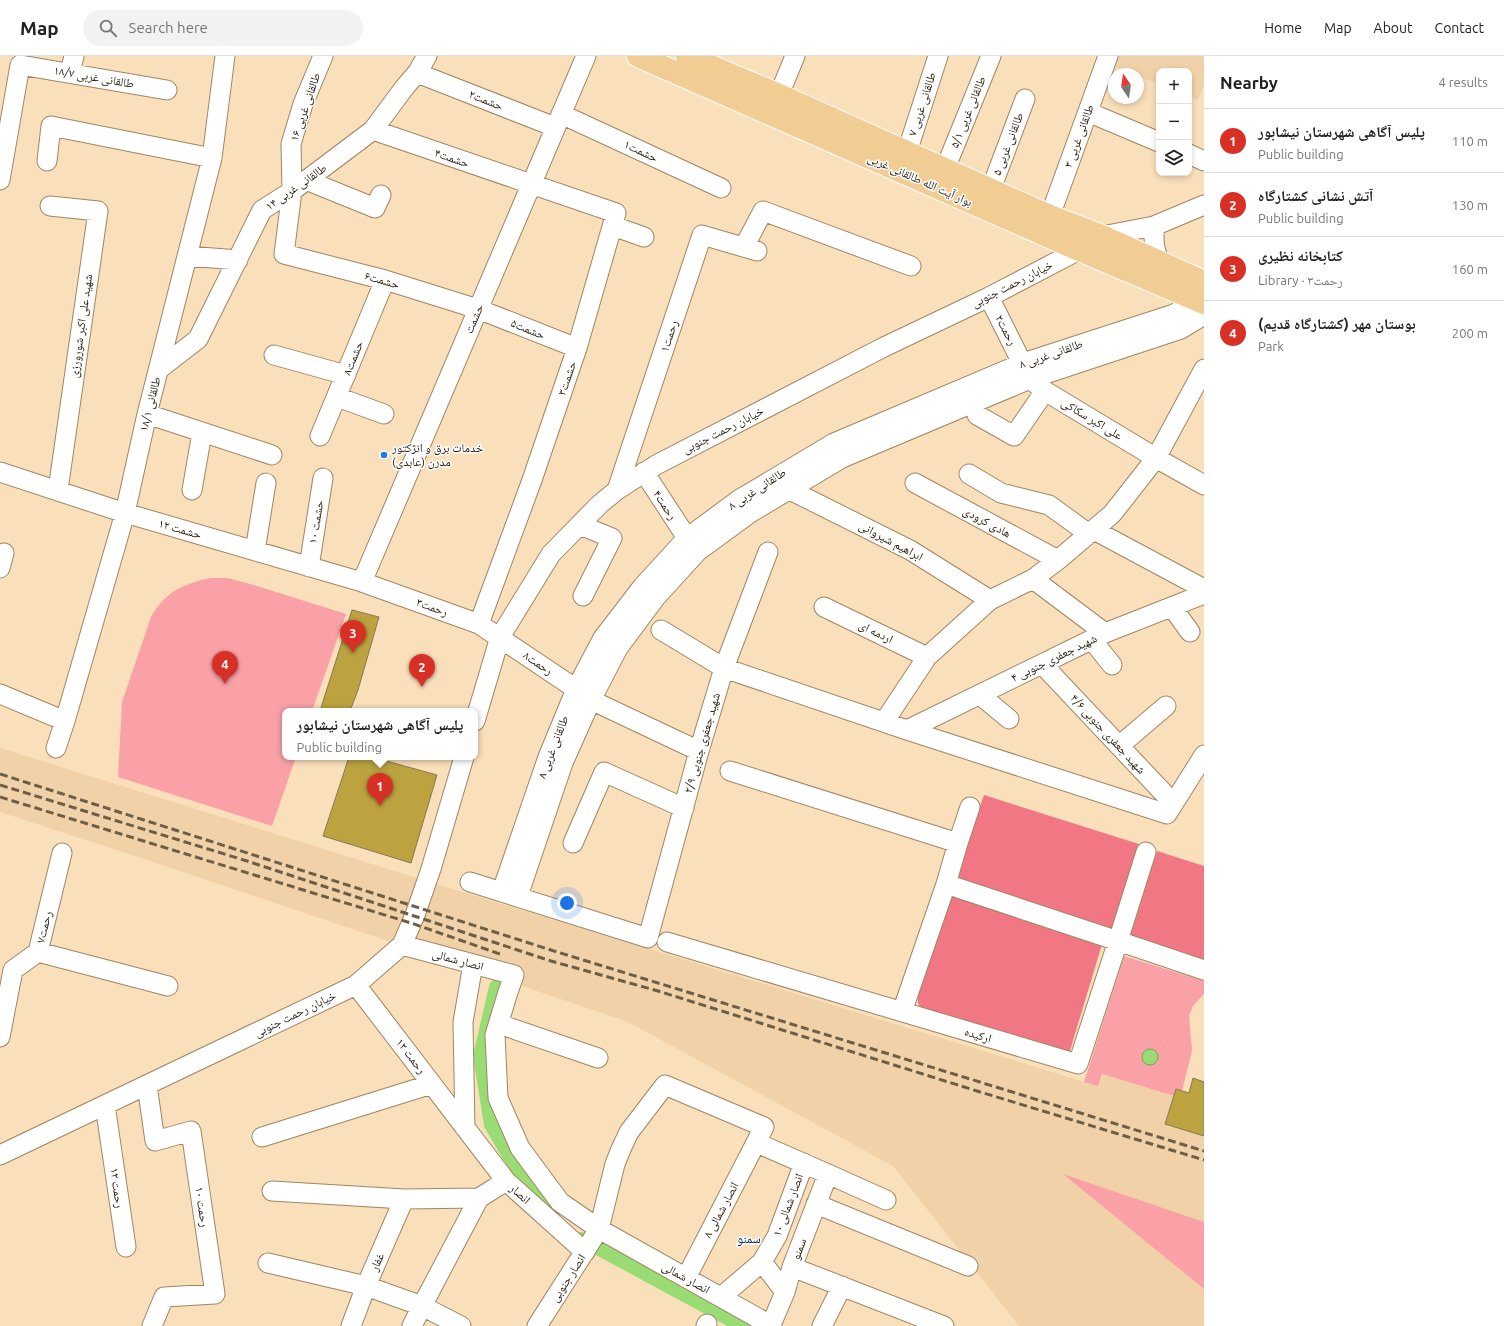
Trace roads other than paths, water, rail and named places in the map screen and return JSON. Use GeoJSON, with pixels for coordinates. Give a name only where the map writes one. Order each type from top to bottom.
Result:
{"type":"FeatureCollection","features":[{"type":"Feature","properties":{"kind":"main road","name":"بوار آیت الله طالقانی غربی"},"geometry":{"type":"LineString","coordinates":[[638,56],[1079,250],[1203,299]]}},
{"type":"Feature","properties":{"kind":"main road","name":"بوار آیت الله طالقانی غربی"},"geometry":{"type":"LineString","coordinates":[[687,56],[779,95],[1050,216],[1102,236],[1162,264],[1203,299]]}},
{"type":"Feature","properties":{"kind":"main road"},"geometry":{"type":"LineString","coordinates":[[774,116],[779,95]]}},
{"type":"Feature","properties":{"kind":"street","name":"طالقانی ۱۸/۱"},"geometry":{"type":"LineString","coordinates":[[56,748],[66,721],[125,513],[147,414],[212,158],[225,56]]}},
{"type":"Feature","properties":{"kind":"street","name":"طالقانی غربی ۱۶"},"geometry":{"type":"LineString","coordinates":[[284,254],[299,185],[291,144],[303,104],[323,56]]}},
{"type":"Feature","properties":{"kind":"street","name":"طالقانی غربی ۱۴"},"geometry":{"type":"LineString","coordinates":[[158,370],[198,339],[262,210],[299,185],[373,130],[427,56]]}},
{"type":"Feature","properties":{"kind":"street","name":"حشمت"},"geometry":{"type":"LineString","coordinates":[[362,582],[586,56]]}},
{"type":"Feature","properties":{"kind":"street"},"geometry":{"type":"LineString","coordinates":[[779,95],[795,56]]}},
{"type":"Feature","properties":{"kind":"street","name":"طالقانی غربی ۷"},"geometry":{"type":"LineString","coordinates":[[907,152],[938,56]]}},
{"type":"Feature","properties":{"kind":"street","name":"طالقانی غربی ۵/۱"},"geometry":{"type":"LineString","coordinates":[[946,169],[991,56]]}},
{"type":"Feature","properties":{"kind":"street","name":"طالقانی غربی ۳"},"geometry":{"type":"LineString","coordinates":[[1050,216],[1108,56]]}},
{"type":"Feature","properties":{"kind":"street","name":"طالقانی غربی ۱۸/۷"},"geometry":{"type":"LineString","coordinates":[[0,180],[20,65],[72,64],[167,90]]}},
{"type":"Feature","properties":{"kind":"street","name":"حشمت۲"},"geometry":{"type":"LineString","coordinates":[[416,73],[558,121]]}},
{"type":"Feature","properties":{"kind":"street","name":"طالقانی غربی ۵"},"geometry":{"type":"LineString","coordinates":[[990,189],[1025,99]]}},
{"type":"Feature","properties":{"kind":"street"},"geometry":{"type":"LineString","coordinates":[[1088,112],[1156,141]]}},
{"type":"Feature","properties":{"kind":"street","name":"حشمت۱"},"geometry":{"type":"LineString","coordinates":[[558,121],[721,188]]}},
{"type":"Feature","properties":{"kind":"street"},"geometry":{"type":"LineString","coordinates":[[47,161],[51,126],[212,158]]}},
{"type":"Feature","properties":{"kind":"street","name":"حشمت۴"},"geometry":{"type":"LineString","coordinates":[[373,130],[531,185]]}},
{"type":"Feature","properties":{"kind":"street"},"geometry":{"type":"LineString","coordinates":[[1192,155],[1204,161]]}},
{"type":"Feature","properties":{"kind":"street"},"geometry":{"type":"LineString","coordinates":[[299,185],[375,208],[381,195]]}},
{"type":"Feature","properties":{"kind":"street","name":"حشمت۳"},"geometry":{"type":"LineString","coordinates":[[479,624],[532,480],[577,348],[616,213],[531,185]]}},
{"type":"Feature","properties":{"kind":"street"},"geometry":{"type":"LineString","coordinates":[[1102,236],[1154,226],[1204,205]]}},
{"type":"Feature","properties":{"kind":"street","name":"شهید علی اکبر شورورزی"},"geometry":{"type":"LineString","coordinates":[[50,206],[98,211],[58,490]]}},
{"type":"Feature","properties":{"kind":"street","name":"رحمت۱"},"geometry":{"type":"LineString","coordinates":[[617,490],[702,235],[750,249],[763,211],[912,266]]}},
{"type":"Feature","properties":{"kind":"street"},"geometry":{"type":"LineString","coordinates":[[613,226],[644,237]]}},
{"type":"Feature","properties":{"kind":"street"},"geometry":{"type":"LineString","coordinates":[[1154,226],[1156,255],[1162,264]]}},
{"type":"Feature","properties":{"kind":"street","name":"خیابان رحمت جنوبی"},"geometry":{"type":"LineString","coordinates":[[478,711],[500,637],[551,554],[600,504],[617,490],[644,472],[884,347],[989,297],[1079,250],[1102,236]]}},
{"type":"Feature","properties":{"kind":"street","name":"حشمت۶"},"geometry":{"type":"LineString","coordinates":[[284,254],[385,280],[478,309]]}},
{"type":"Feature","properties":{"kind":"street"},"geometry":{"type":"LineString","coordinates":[[187,256],[238,260]]}},
{"type":"Feature","properties":{"kind":"street","name":"حشمت۸"},"geometry":{"type":"LineString","coordinates":[[320,436],[385,280]]}},
{"type":"Feature","properties":{"kind":"street","name":"رحمت۲"},"geometry":{"type":"LineString","coordinates":[[989,297],[1027,371]]}},
{"type":"Feature","properties":{"kind":"street","name":"طالقانی غربی ۸"},"geometry":{"type":"LineString","coordinates":[[669,570],[687,538],[740,499],[834,443],[1174,314],[1203,299]]}},
{"type":"Feature","properties":{"kind":"street","name":"حشمت۵"},"geometry":{"type":"LineString","coordinates":[[478,309],[577,348]]}},
{"type":"Feature","properties":{"kind":"street"},"geometry":{"type":"LineString","coordinates":[[274,355],[346,376]]}},
{"type":"Feature","properties":{"kind":"street"},"geometry":{"type":"LineString","coordinates":[[884,722],[927,656],[990,600],[1033,579],[1058,560],[1112,514],[1156,458],[1204,369]]}},
{"type":"Feature","properties":{"kind":"street","name":"طالقانی غربی ۸"},"geometry":{"type":"LineString","coordinates":[[510,894],[564,763],[583,694],[603,638],[643,586],[698,551],[750,513],[842,458],[1027,371]]}},
{"type":"Feature","properties":{"kind":"street","name":"علی اکبر سکاکی"},"geometry":{"type":"LineString","coordinates":[[1027,371],[1045,391],[1204,485]]}},
{"type":"Feature","properties":{"kind":"street"},"geometry":{"type":"LineString","coordinates":[[977,415],[1014,436],[1045,391]]}},
{"type":"Feature","properties":{"kind":"street"},"geometry":{"type":"LineString","coordinates":[[337,397],[384,414]]}},
{"type":"Feature","properties":{"kind":"street"},"geometry":{"type":"LineString","coordinates":[[147,414],[272,455]]}},
{"type":"Feature","properties":{"kind":"street"},"geometry":{"type":"LineString","coordinates":[[192,490],[202,433]]}},
{"type":"Feature","properties":{"kind":"street","name":"حشمت ۱۲"},"geometry":{"type":"LineString","coordinates":[[0,472],[125,513],[362,582]]}},
{"type":"Feature","properties":{"kind":"street","name":"رحمت۴"},"geometry":{"type":"LineString","coordinates":[[644,472],[687,538]]}},
{"type":"Feature","properties":{"kind":"street"},"geometry":{"type":"LineString","coordinates":[[969,474],[1001,493],[1049,505],[1091,532],[1204,589]]}},
{"type":"Feature","properties":{"kind":"street","name":"حشمت ۱۰"},"geometry":{"type":"LineString","coordinates":[[309,566],[323,478]]}},
{"type":"Feature","properties":{"kind":"street"},"geometry":{"type":"LineString","coordinates":[[255,551],[266,483]]}},
{"type":"Feature","properties":{"kind":"street","name":"هادی کرودی"},"geometry":{"type":"LineString","coordinates":[[915,483],[1058,560]]}},
{"type":"Feature","properties":{"kind":"street","name":"ابراهیم شیروانی"},"geometry":{"type":"LineString","coordinates":[[788,489],[910,550],[990,600]]}},
{"type":"Feature","properties":{"kind":"street"},"geometry":{"type":"LineString","coordinates":[[580,525],[612,538],[583,596]]}},
{"type":"Feature","properties":{"kind":"street","name":"شهید جعفری جنوبی ۲/۹"},"geometry":{"type":"LineString","coordinates":[[510,894],[648,938],[699,751],[724,668],[768,552]]}},
{"type":"Feature","properties":{"kind":"street"},"geometry":{"type":"LineString","coordinates":[[1033,579],[1098,636],[1112,665]]}},
{"type":"Feature","properties":{"kind":"street","name":"رحمت۳"},"geometry":{"type":"LineString","coordinates":[[362,582],[479,624],[500,637]]}},
{"type":"Feature","properties":{"kind":"street","name":"شهید جعفری جنوبی ۴"},"geometry":{"type":"LineString","coordinates":[[907,730],[1098,636],[1204,594]]}},
{"type":"Feature","properties":{"kind":"street","name":"اردمه ای"},"geometry":{"type":"LineString","coordinates":[[824,607],[927,656]]}},
{"type":"Feature","properties":{"kind":"street"},"geometry":{"type":"LineString","coordinates":[[1172,607],[1190,632]]}},
{"type":"Feature","properties":{"kind":"street"},"geometry":{"type":"LineString","coordinates":[[661,630],[724,668],[907,730],[1170,809],[1204,755]]}},
{"type":"Feature","properties":{"kind":"street","name":"رحمت۸"},"geometry":{"type":"LineString","coordinates":[[500,637],[583,694],[699,751]]}},
{"type":"Feature","properties":{"kind":"street","name":"شهید جعفری جنوبی ۴/۶"},"geometry":{"type":"LineString","coordinates":[[1042,664],[1119,746],[1170,809]]}},
{"type":"Feature","properties":{"kind":"street"},"geometry":{"type":"LineString","coordinates":[[0,694],[66,721]]}},
{"type":"Feature","properties":{"kind":"street"},"geometry":{"type":"LineString","coordinates":[[980,695],[1009,719]]}},
{"type":"Feature","properties":{"kind":"street"},"geometry":{"type":"LineString","coordinates":[[1119,746],[1166,706]]}},
{"type":"Feature","properties":{"kind":"street","name":"خیابان رحمت جنوبی"},"geometry":{"type":"LineString","coordinates":[[0,1155],[356,985],[402,945],[415,915],[431,869],[463,760]]}},
{"type":"Feature","properties":{"kind":"street"},"geometry":{"type":"LineString","coordinates":[[730,771],[958,843]]}},
{"type":"Feature","properties":{"kind":"street"},"geometry":{"type":"LineString","coordinates":[[574,843],[604,772],[684,808]]}},
{"type":"Feature","properties":{"kind":"street"},"geometry":{"type":"LineString","coordinates":[[902,1012],[946,884],[970,807]]}},
{"type":"Feature","properties":{"kind":"street"},"geometry":{"type":"LineString","coordinates":[[1118,941],[1146,852]]}},
{"type":"Feature","properties":{"kind":"street","name":"رحمت۷"},"geometry":{"type":"LineString","coordinates":[[0,1037],[13,970],[38,952],[62,853]]}},
{"type":"Feature","properties":{"kind":"street"},"geometry":{"type":"LineString","coordinates":[[470,882],[510,894]]}},
{"type":"Feature","properties":{"kind":"street"},"geometry":{"type":"LineString","coordinates":[[946,884],[1204,970]]}},
{"type":"Feature","properties":{"kind":"street","name":"ارکیده"},"geometry":{"type":"LineString","coordinates":[[667,942],[1078,1064],[1118,941]]}},
{"type":"Feature","properties":{"kind":"street","name":"انصار شمالی"},"geometry":{"type":"LineString","coordinates":[[402,945],[514,975],[496,1035],[498,1098],[520,1148],[560,1202],[599,1230],[771,1326]]}},
{"type":"Feature","properties":{"kind":"street"},"geometry":{"type":"LineString","coordinates":[[38,952],[168,986]]}},
{"type":"Feature","properties":{"kind":"street"},"geometry":{"type":"LineString","coordinates":[[465,1128],[463,1022],[473,964]]}},
{"type":"Feature","properties":{"kind":"street","name":"رحمت ۱۲"},"geometry":{"type":"LineString","coordinates":[[356,985],[465,1128]]}},
{"type":"Feature","properties":{"kind":"street"},"geometry":{"type":"LineString","coordinates":[[499,1024],[598,1058]]}},
{"type":"Feature","properties":{"kind":"street"},"geometry":{"type":"LineString","coordinates":[[262,1137],[432,1084]]}},
{"type":"Feature","properties":{"kind":"street","name":"رحمت ۱۰"},"geometry":{"type":"LineString","coordinates":[[147,1085],[155,1141],[191,1131],[215,1294],[164,1297],[152,1326]]}},
{"type":"Feature","properties":{"kind":"street","name":"انصار شمالی ۸"},"geometry":{"type":"LineString","coordinates":[[599,1230],[615,1164],[629,1132],[665,1085],[764,1127],[686,1278]]}},
{"type":"Feature","properties":{"kind":"street","name":"رحمت ۱۲"},"geometry":{"type":"LineString","coordinates":[[105,1105],[126,1247]]}},
{"type":"Feature","properties":{"kind":"street","name":"انصار"},"geometry":{"type":"LineString","coordinates":[[465,1128],[506,1181],[585,1252]]}},
{"type":"Feature","properties":{"kind":"street"},"geometry":{"type":"LineString","coordinates":[[757,1143],[886,1200]]}},
{"type":"Feature","properties":{"kind":"street","name":"انصار شمالی ۱۰"},"geometry":{"type":"LineString","coordinates":[[721,1297],[762,1262],[777,1236],[804,1163]]}},
{"type":"Feature","properties":{"kind":"street","name":"سمنو"},"geometry":{"type":"LineString","coordinates":[[828,1174],[792,1267],[944,1326]]}},
{"type":"Feature","properties":{"kind":"street"},"geometry":{"type":"LineString","coordinates":[[412,1326],[479,1198],[506,1181]]}},
{"type":"Feature","properties":{"kind":"street"},"geometry":{"type":"LineString","coordinates":[[272,1191],[404,1200],[479,1198]]}},
{"type":"Feature","properties":{"kind":"street","name":"غفار"},"geometry":{"type":"LineString","coordinates":[[351,1326],[366,1286],[404,1200]]}},
{"type":"Feature","properties":{"kind":"street"},"geometry":{"type":"LineString","coordinates":[[816,1204],[968,1266]]}},
{"type":"Feature","properties":{"kind":"street","name":"انصار جنوبی"},"geometry":{"type":"LineString","coordinates":[[537,1326],[599,1230]]}},
{"type":"Feature","properties":{"kind":"street"},"geometry":{"type":"LineString","coordinates":[[762,1262],[785,1292]]}},
{"type":"Feature","properties":{"kind":"street"},"geometry":{"type":"LineString","coordinates":[[268,1263],[366,1286],[422,1306],[461,1326]]}},
{"type":"Feature","properties":{"kind":"street"},"geometry":{"type":"LineString","coordinates":[[771,1326],[785,1292],[792,1267]]}},
{"type":"Feature","properties":{"kind":"street"},"geometry":{"type":"LineString","coordinates":[[822,1326],[842,1286]]}},
{"type":"Feature","properties":{"kind":"waterway"},"geometry":{"type":"LineString","coordinates":[[496,987],[480,1056],[491,1125],[527,1186],[543,1204]]}},
{"type":"Feature","properties":{"kind":"waterway"},"geometry":{"type":"LineString","coordinates":[[581,1239],[742,1326]]}},
{"type":"Feature","properties":{"kind":"railway"},"geometry":{"type":"LineString","coordinates":[[0,774],[554,951],[1204,1151]]}},
{"type":"Feature","properties":{"kind":"railway"},"geometry":{"type":"LineString","coordinates":[[0,785],[247,861],[551,961],[658,991],[977,1091],[1204,1160]]}},
{"type":"Feature","properties":{"kind":"railway"},"geometry":{"type":"LineString","coordinates":[[0,797],[411,923],[500,954]]}},
{"type":"Feature","properties":{"kind":"place","name":"خدمات برق و انژکتور مدرن (عابدی)"},"geometry":{"type":"Point","coordinates":[384,455]}},
{"type":"Feature","properties":{"kind":"place","name":"کتابخانه نظیری"},"geometry":{"type":"Point","coordinates":[353,653]}},
{"type":"Feature","properties":{"kind":"place","name":"(بوستان مهر (کشتارگاه قدیم"},"geometry":{"type":"Point","coordinates":[225,684]}},
{"type":"Feature","properties":{"kind":"place","name":"آتش نشانی کشتارگاه"},"geometry":{"type":"Point","coordinates":[422,687]}},
{"type":"Feature","properties":{"kind":"place","name":"پلیس آگاهی شهرستان نیشابور"},"geometry":{"type":"Point","coordinates":[380,806]}},
{"type":"Feature","properties":{"kind":"district","name":"سمنو"},"geometry":{"type":"Point","coordinates":[749,1238]}}]}
